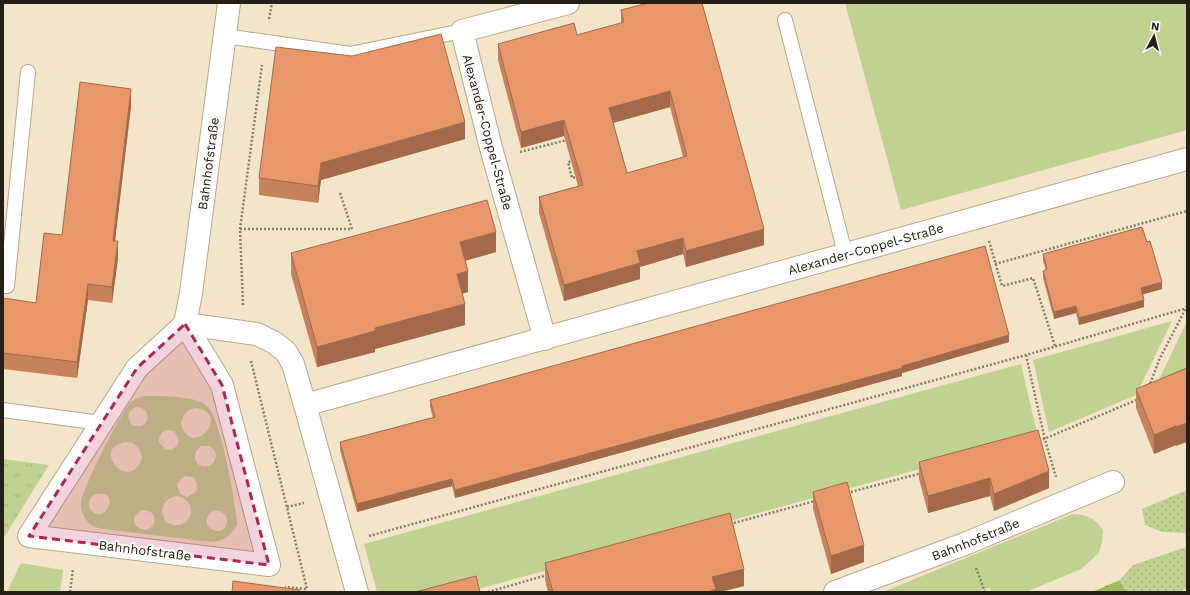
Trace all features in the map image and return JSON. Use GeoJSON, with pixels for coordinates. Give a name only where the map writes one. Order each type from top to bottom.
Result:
{"type":"FeatureCollection","features":[{"type":"Feature","properties":{"kind":"street","name":"Bahnhofstraße"},"geometry":{"type":"LineString","coordinates":[[185,324],[222,385],[269,565],[29,536],[137,368],[185,324],[192,285],[229,3]]}},
{"type":"Feature","properties":{"kind":"street"},"geometry":{"type":"LineString","coordinates":[[462,31],[568,3]]}},
{"type":"Feature","properties":{"kind":"street","name":"Alexander-Coppel-Straße"},"geometry":{"type":"LineString","coordinates":[[462,31],[494,159],[545,339]]}},
{"type":"Feature","properties":{"kind":"street","name":"Alexander-Coppel-Straße"},"geometry":{"type":"LineString","coordinates":[[305,405],[545,339],[845,253],[1187,159]]}},
{"type":"Feature","properties":{"kind":"street"},"geometry":{"type":"LineString","coordinates":[[185,324],[257,334],[275,342],[286,352],[293,364],[305,405],[356,592]]}},
{"type":"Feature","properties":{"kind":"street","name":"Bahnhofstraße"},"geometry":{"type":"LineString","coordinates":[[835,592],[967,543],[1113,482]]}},
{"type":"Feature","properties":{"kind":"lane"},"geometry":{"type":"LineString","coordinates":[[785,20],[845,253]]}},
{"type":"Feature","properties":{"kind":"lane"},"geometry":{"type":"LineString","coordinates":[[225,36],[265,43],[350,54],[462,31]]}},
{"type":"Feature","properties":{"kind":"lane"},"geometry":{"type":"LineString","coordinates":[[3,286],[6,286],[28,72]]}},
{"type":"Feature","properties":{"kind":"lane"},"geometry":{"type":"LineString","coordinates":[[3,410],[101,423]]}},
{"type":"Feature","properties":{"kind":"path"},"geometry":{"type":"LineString","coordinates":[[265,43],[240,229],[243,331],[307,589],[284,586]]}},
{"type":"Feature","properties":{"kind":"path"},"geometry":{"type":"LineString","coordinates":[[494,159],[568,140]]}},
{"type":"Feature","properties":{"kind":"path"},"geometry":{"type":"LineString","coordinates":[[571,154],[573,161]]}},
{"type":"Feature","properties":{"kind":"path"},"geometry":{"type":"LineString","coordinates":[[583,158],[587,174],[580,175],[572,178],[568,162],[583,158]]}},
{"type":"Feature","properties":{"kind":"path"},"geometry":{"type":"LineString","coordinates":[[580,175],[582,182]]}},
{"type":"Feature","properties":{"kind":"path"},"geometry":{"type":"LineString","coordinates":[[240,229],[352,229],[340,193]]}},
{"type":"Feature","properties":{"kind":"path"},"geometry":{"type":"LineString","coordinates":[[995,264],[1187,211]]}},
{"type":"Feature","properties":{"kind":"path"},"geometry":{"type":"LineString","coordinates":[[992,254],[1002,286],[1033,278],[1055,346]]}},
{"type":"Feature","properties":{"kind":"path"},"geometry":{"type":"LineString","coordinates":[[343,544],[1026,355],[1187,308]]}},
{"type":"Feature","properties":{"kind":"path"},"geometry":{"type":"LineString","coordinates":[[1148,389],[1159,360],[1187,308]]}},
{"type":"Feature","properties":{"kind":"path"},"geometry":{"type":"LineString","coordinates":[[1026,355],[1045,440],[1063,502]]}},
{"type":"Feature","properties":{"kind":"path"},"geometry":{"type":"LineString","coordinates":[[1037,442],[1045,440],[1145,397]]}},
{"type":"Feature","properties":{"kind":"path"},"geometry":{"type":"LineString","coordinates":[[846,493],[922,473]]}},
{"type":"Feature","properties":{"kind":"path"},"geometry":{"type":"LineString","coordinates":[[723,526],[823,499]]}},
{"type":"Feature","properties":{"kind":"path"},"geometry":{"type":"LineString","coordinates":[[286,507],[306,502]]}},
{"type":"Feature","properties":{"kind":"path"},"geometry":{"type":"LineString","coordinates":[[70,592],[74,562]]}},
{"type":"Feature","properties":{"kind":"path"},"geometry":{"type":"LineString","coordinates":[[974,563],[985,592]]}},
{"type":"Feature","properties":{"kind":"path"},"geometry":{"type":"LineString","coordinates":[[488,592],[551,574]]}},
{"type":"Feature","properties":{"kind":"highlighted area"},"geometry":{"type":"Polygon","coordinates":[[[185,324],[222,385],[269,565],[29,536],[137,368],[185,324]]]}},
{"type":"Feature","properties":{"kind":"green space"},"geometry":{"type":"Polygon","coordinates":[[[845,3],[1187,3],[1187,130],[901,210],[845,3]]]}},
{"type":"Feature","properties":{"kind":"green space"},"geometry":{"type":"Polygon","coordinates":[[[1172,321],[1136,395],[1049,432],[1033,360],[1172,321]]]}},
{"type":"Feature","properties":{"kind":"green space"},"geometry":{"type":"Polygon","coordinates":[[[1187,321],[1187,375],[1155,388],[1187,321]]]}},
{"type":"Feature","properties":{"kind":"green space"},"geometry":{"type":"Polygon","coordinates":[[[1021,364],[1038,437],[467,592],[377,592],[364,544],[1021,364]]]}},
{"type":"Feature","properties":{"kind":"green space"},"geometry":{"type":"Polygon","coordinates":[[[143,396],[168,396],[196,400],[208,407],[213,415],[227,463],[237,525],[226,538],[214,542],[103,529],[91,525],[85,518],[81,509],[81,503],[95,467],[127,407],[132,401],[143,396]],[[136,407],[128,415],[129,421],[133,426],[142,426],[148,417],[146,411],[136,407]],[[196,408],[187,411],[182,419],[181,425],[187,435],[193,438],[201,436],[206,432],[210,425],[211,418],[206,412],[196,408]],[[168,430],[162,432],[159,442],[165,449],[171,450],[177,446],[179,440],[174,431],[168,430]],[[125,442],[115,446],[111,453],[112,460],[116,466],[123,471],[130,472],[137,468],[142,457],[136,446],[132,443],[125,442]],[[201,446],[195,454],[196,462],[201,466],[206,467],[214,462],[216,458],[214,450],[209,446],[201,446]],[[185,476],[177,485],[180,494],[187,497],[196,492],[197,484],[192,477],[185,476]],[[96,494],[89,501],[91,510],[96,514],[101,514],[106,511],[110,501],[108,497],[104,494],[96,494]],[[177,496],[168,499],[163,505],[162,509],[166,522],[174,525],[181,525],[186,522],[191,511],[185,499],[177,496]],[[141,510],[134,517],[137,527],[144,530],[149,529],[152,526],[154,518],[148,511],[141,510]],[[213,511],[208,517],[207,522],[209,527],[213,530],[223,530],[226,526],[227,518],[221,512],[213,511]]]}},
{"type":"Feature","properties":{"kind":"green space"},"geometry":{"type":"Polygon","coordinates":[[[3,459],[49,465],[3,539],[3,459]]]}},
{"type":"Feature","properties":{"kind":"green space"},"geometry":{"type":"Polygon","coordinates":[[[1187,490],[1187,588],[1179,592],[1126,592],[1120,580],[1133,565],[1186,547],[1185,533],[1162,532],[1145,525],[1142,509],[1187,490]]]}},
{"type":"Feature","properties":{"kind":"green space"},"geometry":{"type":"Polygon","coordinates":[[[1073,514],[1091,518],[1103,530],[1099,553],[1081,569],[1026,592],[991,592],[990,588],[975,592],[883,592],[1073,514]]]}},
{"type":"Feature","properties":{"kind":"green space"},"geometry":{"type":"Polygon","coordinates":[[[21,563],[63,570],[60,592],[7,592],[21,563]]]}},
{"type":"Feature","properties":{"kind":"green space"},"geometry":{"type":"Polygon","coordinates":[[[1120,580],[1126,592],[1092,592],[1120,580]]]}},
{"type":"Feature","properties":{"kind":"building"},"geometry":{"type":"Polygon","coordinates":[[[648,3],[702,3],[764,229],[686,251],[683,238],[637,251],[640,263],[564,285],[539,197],[583,185],[564,120],[521,132],[498,44],[574,23],[577,35],[624,22],[621,10],[648,3]],[[670,91],[609,108],[627,173],[687,156],[670,91]]]}},
{"type":"Feature","properties":{"kind":"building"},"geometry":{"type":"Polygon","coordinates":[[[441,34],[465,122],[321,163],[318,186],[259,178],[276,47],[352,56],[441,34]]]}},
{"type":"Feature","properties":{"kind":"building"},"geometry":{"type":"Polygon","coordinates":[[[80,82],[131,89],[113,241],[118,241],[112,287],[88,284],[77,362],[3,353],[3,298],[36,303],[44,233],[62,235],[80,82]]]}},
{"type":"Feature","properties":{"kind":"building"},"geometry":{"type":"Polygon","coordinates":[[[487,200],[496,232],[460,242],[468,271],[457,274],[465,304],[375,328],[375,331],[317,347],[291,253],[487,200]]]}},
{"type":"Feature","properties":{"kind":"building"},"geometry":{"type":"Polygon","coordinates":[[[1142,227],[1147,242],[1150,241],[1162,282],[1141,288],[1144,300],[1079,318],[1076,306],[1054,312],[1043,271],[1047,269],[1043,254],[1142,227]]]}},
{"type":"Feature","properties":{"kind":"building"},"geometry":{"type":"Polygon","coordinates":[[[985,246],[1009,335],[902,366],[902,368],[455,490],[452,479],[357,504],[340,442],[435,417],[430,400],[985,246]]]}},
{"type":"Feature","properties":{"kind":"building"},"geometry":{"type":"Polygon","coordinates":[[[1187,368],[1187,423],[1154,435],[1136,389],[1187,368]]]}},
{"type":"Feature","properties":{"kind":"building"},"geometry":{"type":"Polygon","coordinates":[[[1038,430],[1049,471],[994,494],[990,478],[928,496],[919,462],[1038,430]]]}},
{"type":"Feature","properties":{"kind":"building"},"geometry":{"type":"Polygon","coordinates":[[[847,482],[864,545],[831,556],[813,492],[847,482]]]}},
{"type":"Feature","properties":{"kind":"building"},"geometry":{"type":"Polygon","coordinates":[[[730,513],[744,569],[712,577],[716,589],[708,592],[553,592],[545,563],[730,513]]]}},
{"type":"Feature","properties":{"kind":"building"},"geometry":{"type":"Polygon","coordinates":[[[476,576],[480,592],[415,592],[476,576]]]}},
{"type":"Feature","properties":{"kind":"building"},"geometry":{"type":"Polygon","coordinates":[[[233,581],[300,590],[299,592],[232,592],[233,581]]]}}]}
